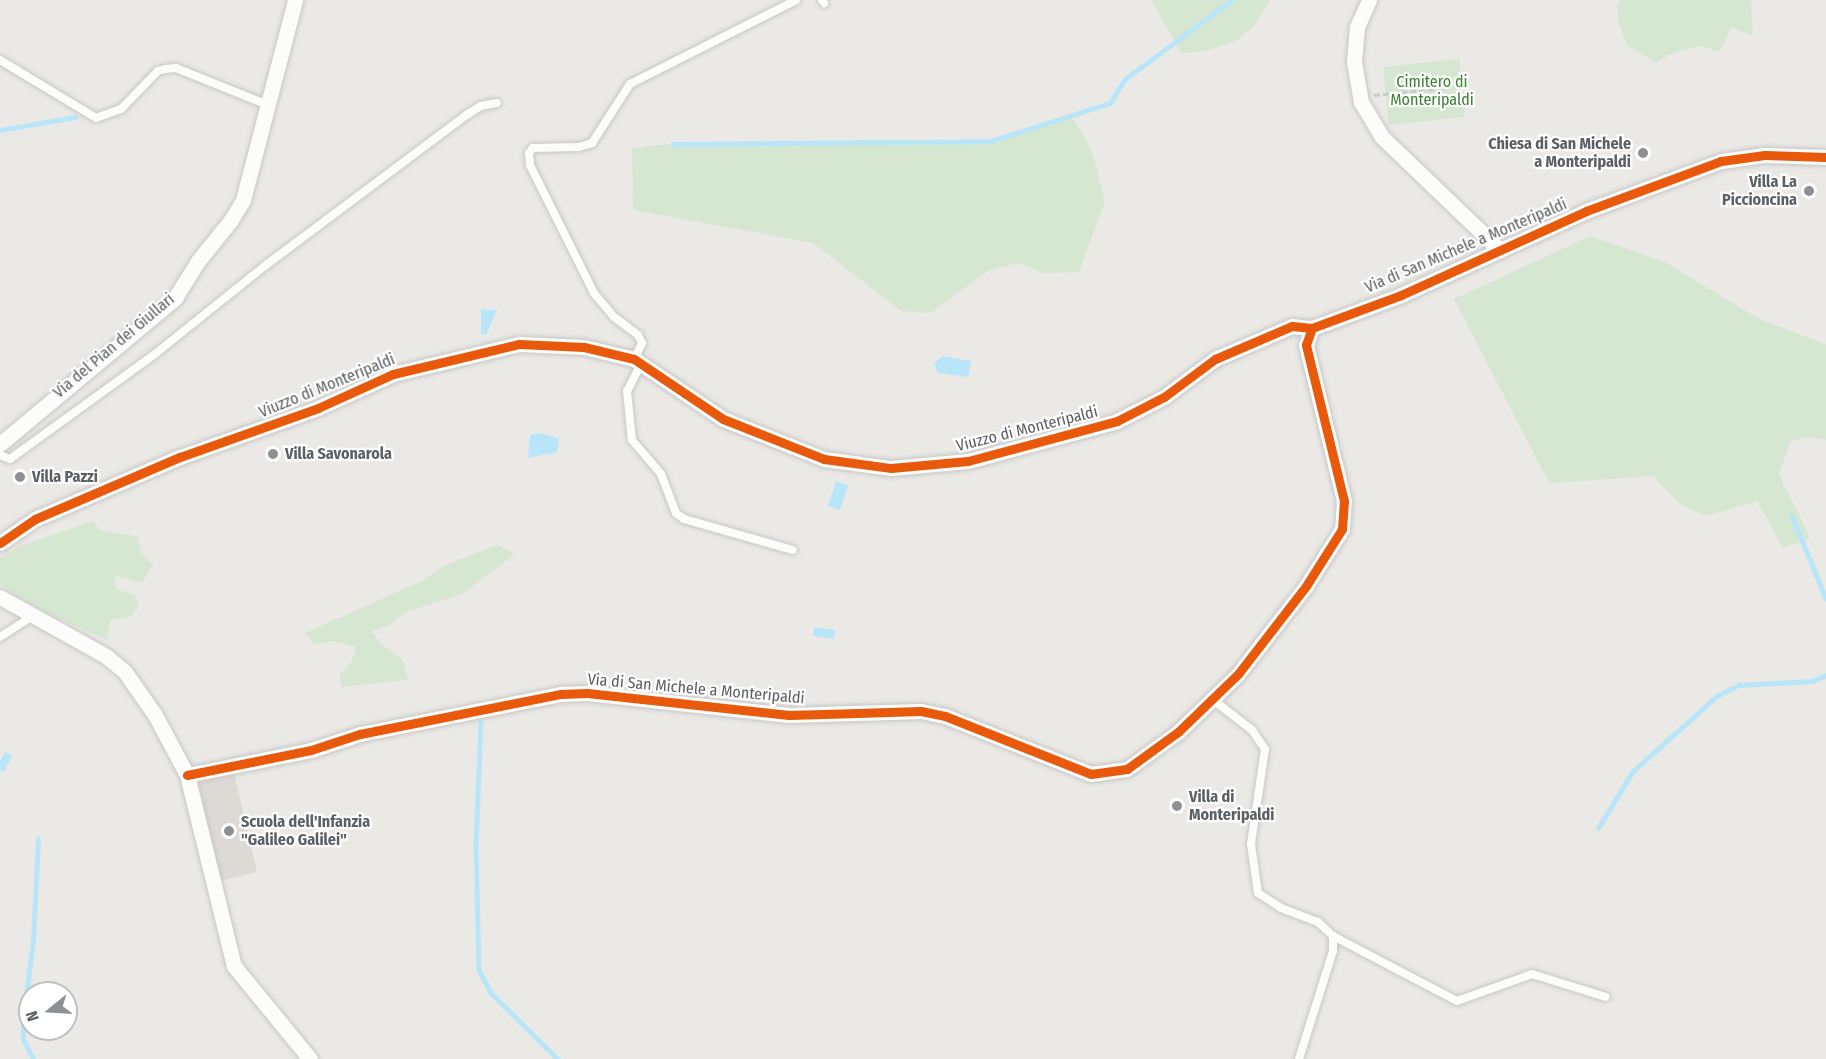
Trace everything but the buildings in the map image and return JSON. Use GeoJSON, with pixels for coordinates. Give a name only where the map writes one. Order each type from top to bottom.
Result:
{"type":"FeatureCollection","features":[{"type":"Feature","properties":{"kind":"street","name":"Via del Pian dei Giullari"},"geometry":{"type":"LineString","coordinates":[[0,444],[174,298],[243,200],[295,0]]}},
{"type":"Feature","properties":{"kind":"street","name":"Via di San Michele a Monteripaldi"},"geometry":{"type":"LineString","coordinates":[[1369,0],[1358,27],[1354,62],[1360,97],[1382,137],[1500,250]]}},
{"type":"Feature","properties":{"kind":"street","name":"Via di San Michele a Monteripaldi"},"geometry":{"type":"LineString","coordinates":[[187,775],[310,750],[360,734],[561,694],[587,693],[789,715],[921,711],[945,716],[1091,774],[1107,774],[1127,769],[1178,732],[1238,674],[1292,603],[1342,529],[1344,501],[1306,345],[1312,328],[1401,295],[1586,211],[1721,161],[1765,155],[1826,157]]}},
{"type":"Feature","properties":{"kind":"street","name":"Viuzzo di Monteripaldi"},"geometry":{"type":"LineString","coordinates":[[0,543],[35,519],[180,457],[318,408],[393,374],[519,344],[584,347],[637,362],[723,419],[824,459],[891,468],[968,461],[1117,421],[1164,397],[1215,359],[1292,326],[1312,328]]}},
{"type":"Feature","properties":{"kind":"street"},"geometry":{"type":"LineString","coordinates":[[0,597],[76,638],[125,672],[155,715],[187,775],[234,966],[310,1059]]}},
{"type":"Feature","properties":{"kind":"lane"},"geometry":{"type":"LineString","coordinates":[[794,550],[684,519],[676,513],[661,474],[632,440],[627,391],[642,343],[638,335],[614,317],[594,293],[530,165],[529,153],[533,148],[579,147],[592,143],[630,84],[796,0]]}},
{"type":"Feature","properties":{"kind":"lane"},"geometry":{"type":"LineString","coordinates":[[0,60],[96,118],[121,109],[158,71],[176,68],[268,105]]}},
{"type":"Feature","properties":{"kind":"lane"},"geometry":{"type":"LineString","coordinates":[[0,455],[10,459],[154,354],[266,265],[468,114],[481,106],[497,103]]}},
{"type":"Feature","properties":{"kind":"lane"},"geometry":{"type":"LineString","coordinates":[[0,636],[34,615]]}},
{"type":"Feature","properties":{"kind":"lane"},"geometry":{"type":"LineString","coordinates":[[1212,699],[1252,730],[1265,749],[1251,844],[1258,893],[1281,908],[1318,922],[1333,936],[1457,1001],[1532,974],[1606,997]]}},
{"type":"Feature","properties":{"kind":"lane"},"geometry":{"type":"LineString","coordinates":[[1299,1059],[1333,951],[1333,936]]}},
{"type":"Feature","properties":{"kind":"path"},"geometry":{"type":"LineString","coordinates":[[1360,97],[1445,88]]}},
{"type":"Feature","properties":{"kind":"shaded area","name":"Scuola dell'Infanzia \"Galileo Galilei\""},"geometry":{"type":"Polygon","coordinates":[[[233,769],[257,872],[221,881],[197,777],[233,769]]]}},
{"type":"Feature","properties":{"kind":"green space"},"geometry":{"type":"Polygon","coordinates":[[[1151,0],[1270,0],[1254,26],[1236,41],[1206,51],[1181,53],[1151,0]]]}},
{"type":"Feature","properties":{"kind":"green space"},"geometry":{"type":"Polygon","coordinates":[[[1621,0],[1751,0],[1753,36],[1731,27],[1720,52],[1701,46],[1673,53],[1656,63],[1627,45],[1618,21],[1617,6],[1621,0]]]}},
{"type":"Feature","properties":{"kind":"green space","name":"Cimitero di Monteripaldi"},"geometry":{"type":"Polygon","coordinates":[[[1459,59],[1465,117],[1389,125],[1383,67],[1459,59]]]}},
{"type":"Feature","properties":{"kind":"green space"},"geometry":{"type":"Polygon","coordinates":[[[1070,116],[1084,135],[1094,158],[1105,202],[1079,272],[1042,273],[1019,263],[989,270],[931,313],[901,311],[813,243],[633,210],[632,148],[673,144],[991,141],[1070,116]]]}},
{"type":"Feature","properties":{"kind":"green space"},"geometry":{"type":"Polygon","coordinates":[[[1590,236],[1665,262],[1761,320],[1826,344],[1826,440],[1806,437],[1790,442],[1779,474],[1810,538],[1783,548],[1757,501],[1706,516],[1680,504],[1653,476],[1549,483],[1454,299],[1590,236]]]}},
{"type":"Feature","properties":{"kind":"green space"},"geometry":{"type":"Polygon","coordinates":[[[93,521],[100,530],[138,537],[141,552],[153,565],[142,583],[115,576],[116,589],[135,595],[139,606],[131,617],[110,620],[107,640],[49,614],[0,585],[0,558],[20,546],[93,521]]]}},
{"type":"Feature","properties":{"kind":"green space"},"geometry":{"type":"Polygon","coordinates":[[[497,545],[515,554],[462,594],[406,612],[388,626],[372,631],[381,644],[402,659],[408,680],[341,687],[340,674],[352,661],[356,647],[333,641],[315,644],[305,633],[424,580],[441,567],[497,545]]]}},
{"type":"Feature","properties":{"kind":"water"},"geometry":{"type":"Polygon","coordinates":[[[481,309],[497,310],[486,335],[481,334],[481,309]]]}},
{"type":"Feature","properties":{"kind":"water"},"geometry":{"type":"Polygon","coordinates":[[[942,356],[971,361],[968,377],[938,373],[934,364],[942,356]]]}},
{"type":"Feature","properties":{"kind":"water"},"geometry":{"type":"Polygon","coordinates":[[[538,433],[559,438],[557,452],[528,458],[530,435],[538,433]]]}},
{"type":"Feature","properties":{"kind":"water"},"geometry":{"type":"Polygon","coordinates":[[[836,481],[848,485],[840,510],[828,506],[836,481]]]}},
{"type":"Feature","properties":{"kind":"water"},"geometry":{"type":"Polygon","coordinates":[[[814,627],[835,630],[834,639],[813,636],[814,627]]]}},
{"type":"Feature","properties":{"kind":"water"},"geometry":{"type":"Polygon","coordinates":[[[5,752],[12,756],[4,772],[0,770],[0,761],[5,752]]]}},
{"type":"Feature","properties":{"kind":"waterway"},"geometry":{"type":"LineString","coordinates":[[673,144],[991,141],[1110,103],[1125,79],[1232,0]]}},
{"type":"Feature","properties":{"kind":"waterway"},"geometry":{"type":"LineString","coordinates":[[0,130],[75,117]]}},
{"type":"Feature","properties":{"kind":"waterway"},"geometry":{"type":"LineString","coordinates":[[1792,516],[1826,598]]}},
{"type":"Feature","properties":{"kind":"waterway"},"geometry":{"type":"LineString","coordinates":[[1598,828],[1633,771],[1717,696],[1739,685],[1812,681],[1826,675]]}},
{"type":"Feature","properties":{"kind":"waterway"},"geometry":{"type":"LineString","coordinates":[[481,722],[476,846],[479,970],[491,993],[558,1059]]}},
{"type":"Feature","properties":{"kind":"waterway"},"geometry":{"type":"LineString","coordinates":[[33,1059],[23,1039],[23,1019],[33,941],[38,839]]}},
{"type":"Feature","properties":{"kind":"cycle path"},"geometry":{"type":"LineString","coordinates":[[187,775],[311,750],[360,734],[561,694],[587,693],[789,715],[921,711],[945,716],[1091,774],[1127,769],[1178,732],[1238,674],[1306,586],[1342,529],[1344,501],[1306,345],[1312,328],[1401,295],[1586,211],[1721,161],[1765,155],[1826,157]]}},
{"type":"Feature","properties":{"kind":"cycle path"},"geometry":{"type":"LineString","coordinates":[[0,543],[35,519],[180,457],[318,408],[393,374],[519,344],[584,347],[634,359],[723,419],[824,459],[891,468],[968,461],[1117,421],[1164,397],[1215,359],[1292,326],[1312,328]]}},
{"type":"Feature","properties":{"kind":"place","name":"Chiesa di San Michele a Monteripaldi"},"geometry":{"type":"Point","coordinates":[1643,153]}},
{"type":"Feature","properties":{"kind":"place","name":"Villa La Piccioncina"},"geometry":{"type":"Point","coordinates":[1809,191]}},
{"type":"Feature","properties":{"kind":"place","name":"Villa Savonarola"},"geometry":{"type":"Point","coordinates":[273,454]}},
{"type":"Feature","properties":{"kind":"place","name":"Villa Pazzi"},"geometry":{"type":"Point","coordinates":[20,477]}},
{"type":"Feature","properties":{"kind":"place","name":"Villa di Monteripaldi"},"geometry":{"type":"Point","coordinates":[1177,806]}},
{"type":"Feature","properties":{"kind":"place","name":"Scuola dell'Infanzia \"Galileo Galilei\""},"geometry":{"type":"Point","coordinates":[229,831]}}]}
